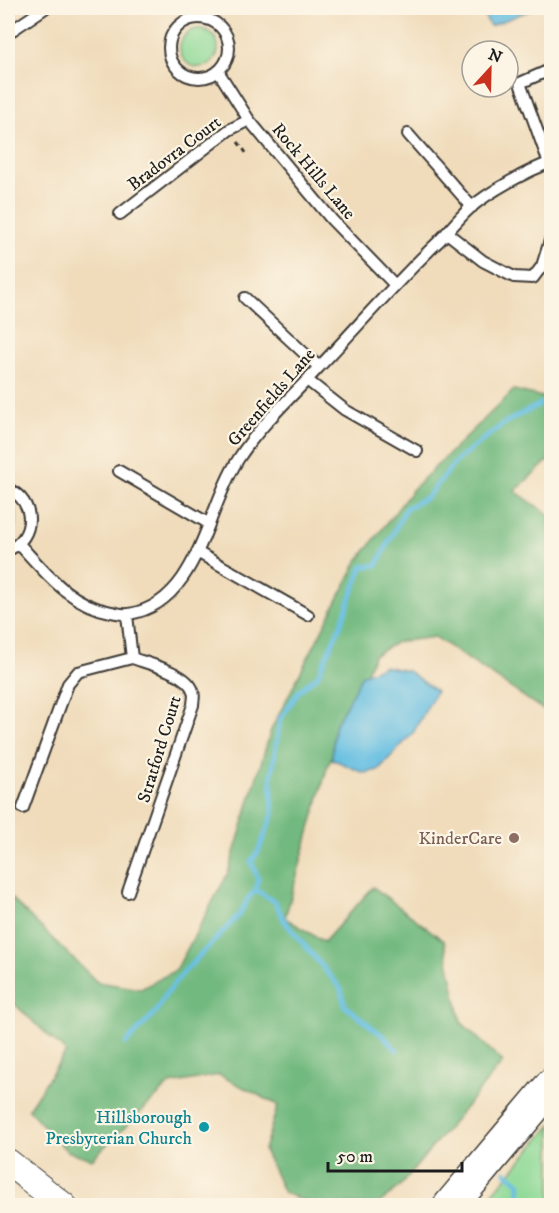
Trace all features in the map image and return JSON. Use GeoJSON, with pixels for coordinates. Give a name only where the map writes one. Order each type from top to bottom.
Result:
{"type":"FeatureCollection","features":[{"type":"Feature","properties":{"kind":"main road"},"geometry":{"type":"LineString","coordinates":[[450,1206],[552,1085]]}},
{"type":"Feature","properties":{"kind":"street"},"geometry":{"type":"LineString","coordinates":[[8,1162],[64,1206]]}},
{"type":"Feature","properties":{"kind":"lane"},"geometry":{"type":"LineString","coordinates":[[8,33],[45,8]]}},
{"type":"Feature","properties":{"kind":"lane"},"geometry":{"type":"LineString","coordinates":[[193,13],[211,20],[225,33],[230,51],[227,60],[218,71],[206,78],[185,75],[171,59],[169,49],[170,39],[175,29],[193,13]]}},
{"type":"Feature","properties":{"kind":"lane"},"geometry":{"type":"LineString","coordinates":[[550,163],[520,83],[552,69]]}},
{"type":"Feature","properties":{"kind":"lane","name":"Rock Hills Lane"},"geometry":{"type":"LineString","coordinates":[[218,71],[249,120],[332,220],[394,284]]}},
{"type":"Feature","properties":{"kind":"lane","name":"Bradovra Court"},"geometry":{"type":"LineString","coordinates":[[120,214],[229,130],[249,120]]}},
{"type":"Feature","properties":{"kind":"lane"},"geometry":{"type":"LineString","coordinates":[[408,134],[472,207]]}},
{"type":"Feature","properties":{"kind":"lane","name":"Greenfields Lane"},"geometry":{"type":"LineString","coordinates":[[127,615],[145,610],[167,596],[182,580],[197,552],[222,486],[238,458],[261,428],[394,284],[472,207],[514,180],[550,163]]}},
{"type":"Feature","properties":{"kind":"lane"},"geometry":{"type":"LineString","coordinates":[[447,233],[483,261],[514,277],[533,278],[542,266],[552,234]]}},
{"type":"Feature","properties":{"kind":"lane"},"geometry":{"type":"LineString","coordinates":[[245,298],[319,367]]}},
{"type":"Feature","properties":{"kind":"lane"},"geometry":{"type":"LineString","coordinates":[[307,380],[345,410],[417,452]]}},
{"type":"Feature","properties":{"kind":"lane"},"geometry":{"type":"LineString","coordinates":[[119,471],[208,523]]}},
{"type":"Feature","properties":{"kind":"lane"},"geometry":{"type":"LineString","coordinates":[[8,489],[19,495],[30,514],[30,525],[26,536],[19,544],[8,550]]}},
{"type":"Feature","properties":{"kind":"lane"},"geometry":{"type":"LineString","coordinates":[[19,544],[64,591],[79,602],[101,610],[127,615],[132,658],[78,672],[68,684],[23,808]]}},
{"type":"Feature","properties":{"kind":"lane"},"geometry":{"type":"LineString","coordinates":[[197,552],[308,615]]}},
{"type":"Feature","properties":{"kind":"lane","name":"Stratford Court"},"geometry":{"type":"LineString","coordinates":[[128,892],[194,705],[194,691],[187,681],[172,672],[132,658]]}},
{"type":"Feature","properties":{"kind":"path"},"geometry":{"type":"LineString","coordinates":[[237,141],[247,154]]}},
{"type":"Feature","properties":{"kind":"green space"},"geometry":{"type":"Polygon","coordinates":[[[199,29],[213,34],[218,48],[213,62],[199,67],[185,62],[180,48],[185,34],[199,29]]]}},
{"type":"Feature","properties":{"kind":"green space"},"geometry":{"type":"Polygon","coordinates":[[[514,390],[551,399],[551,458],[515,491],[551,516],[551,715],[435,637],[397,642],[374,655],[327,768],[285,918],[324,942],[373,887],[444,941],[461,1022],[503,1062],[400,1186],[377,1205],[315,1205],[284,1193],[264,1150],[278,1105],[219,1075],[170,1084],[92,1159],[67,1151],[28,1109],[66,1052],[8,998],[8,895],[97,982],[141,989],[176,970],[228,873],[271,730],[357,562],[413,489],[514,390]]]}},
{"type":"Feature","properties":{"kind":"green space"},"geometry":{"type":"Polygon","coordinates":[[[8,502],[15,510],[17,520],[8,537],[8,502]]]}},
{"type":"Feature","properties":{"kind":"green space"},"geometry":{"type":"Polygon","coordinates":[[[551,1125],[551,1205],[483,1205],[551,1125]]]}},
{"type":"Feature","properties":{"kind":"water"},"geometry":{"type":"Polygon","coordinates":[[[472,8],[536,8],[490,26],[483,13],[472,8]]]}},
{"type":"Feature","properties":{"kind":"water"},"geometry":{"type":"Polygon","coordinates":[[[383,666],[408,671],[436,691],[413,733],[378,770],[364,773],[332,759],[334,728],[362,675],[383,666]]]}},
{"type":"Feature","properties":{"kind":"waterway"},"geometry":{"type":"LineString","coordinates":[[126,1043],[155,1013],[182,974],[239,915],[249,897],[256,890],[258,879],[251,861],[258,852],[273,814],[271,778],[280,719],[299,691],[318,675],[341,624],[362,567],[377,565],[406,508],[427,497],[458,459],[506,422],[552,398]]}},
{"type":"Feature","properties":{"kind":"waterway"},"geometry":{"type":"LineString","coordinates":[[256,890],[275,902],[285,922],[341,989],[345,1006],[397,1050]]}},
{"type":"Feature","properties":{"kind":"waterway"},"geometry":{"type":"LineString","coordinates":[[506,1172],[520,1184],[518,1206]]}},
{"type":"Feature","properties":{"kind":"place","name":"KinderCare"},"geometry":{"type":"Point","coordinates":[514,838]}},
{"type":"Feature","properties":{"kind":"place","name":"Hillsborough Presbyterian Church"},"geometry":{"type":"Point","coordinates":[204,1127]}}]}
